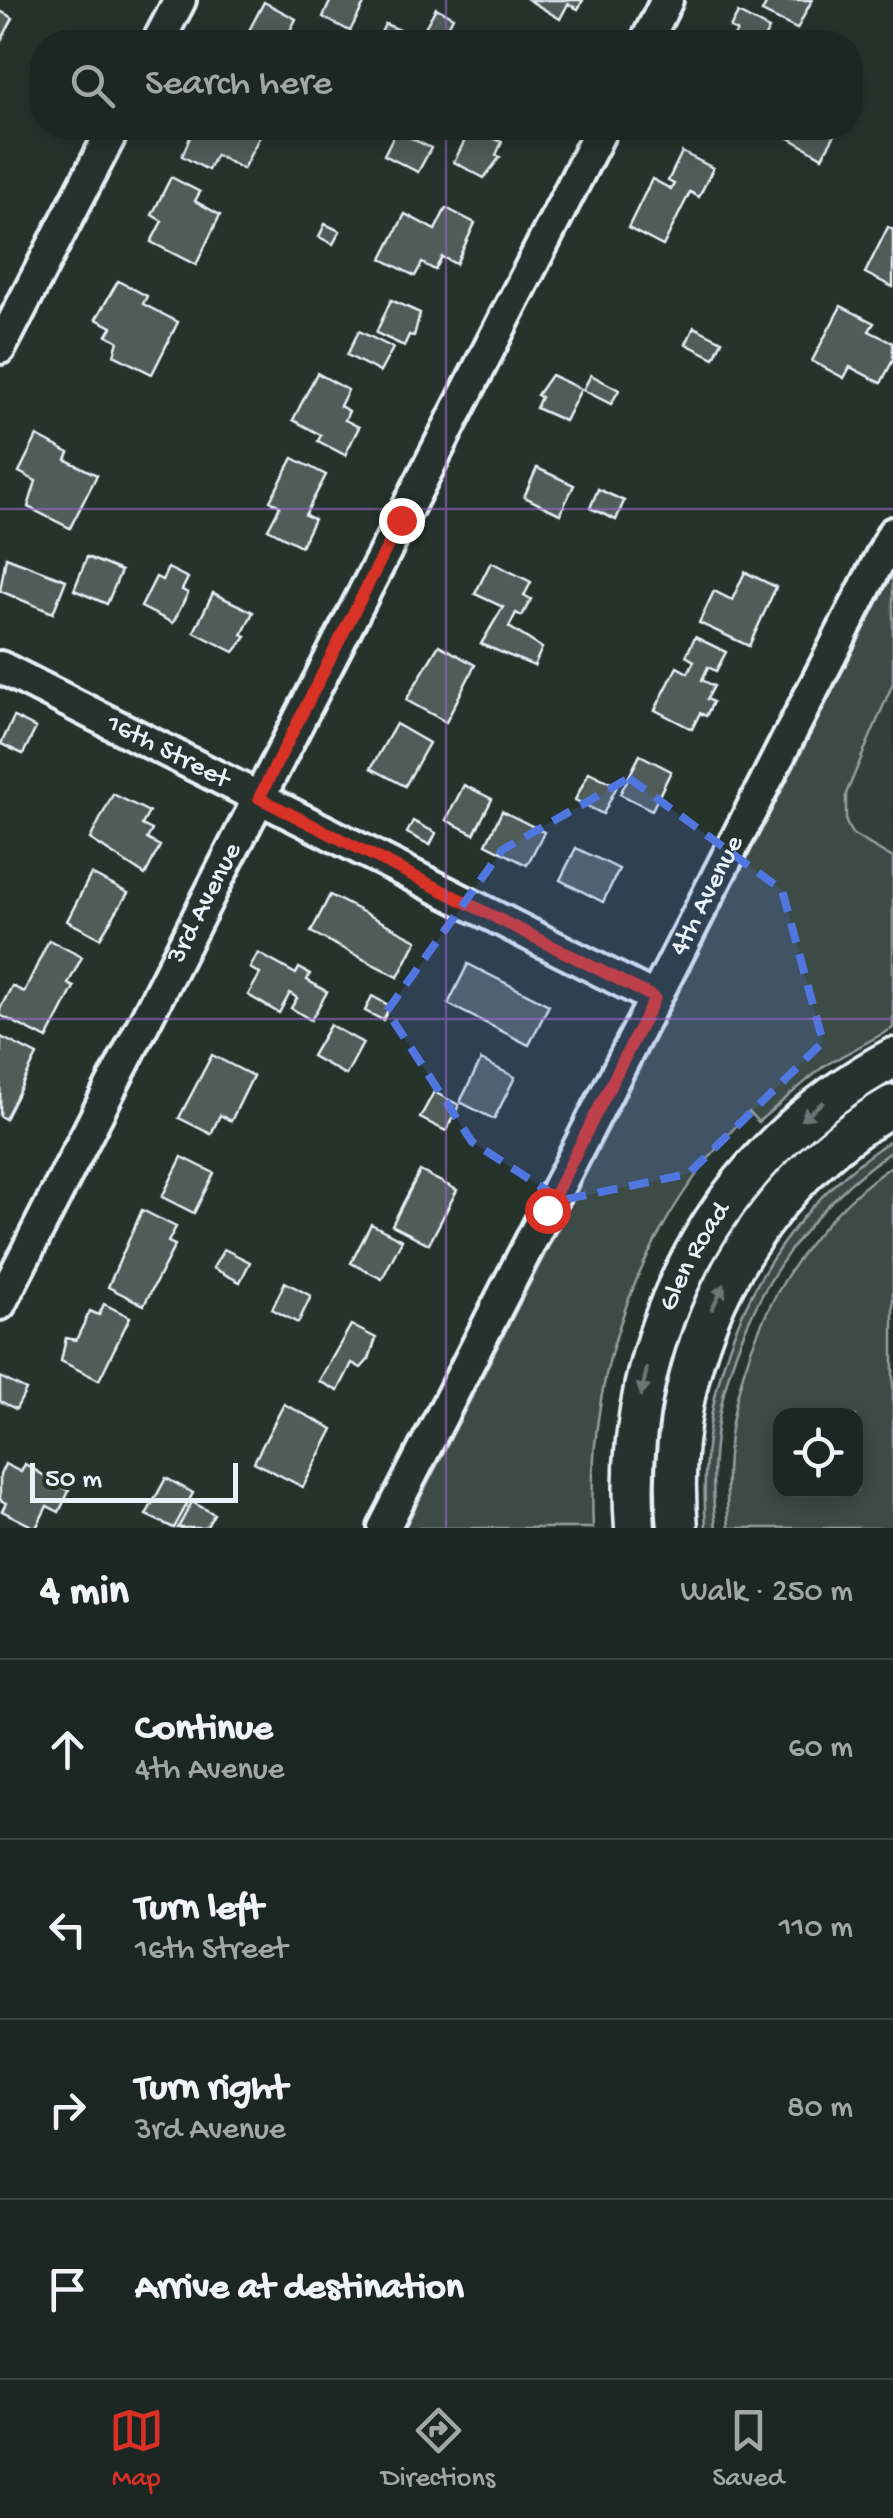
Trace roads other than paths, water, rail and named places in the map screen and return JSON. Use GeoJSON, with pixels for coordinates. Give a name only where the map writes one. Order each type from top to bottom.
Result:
{"type":"FeatureCollection","features":[{"type":"Feature","properties":{"kind":"street"},"geometry":{"type":"LineString","coordinates":[[164,30],[180,0]]}},
{"type":"Feature","properties":{"kind":"street"},"geometry":{"type":"LineString","coordinates":[[652,30],[668,0]]}},
{"type":"Feature","properties":{"kind":"street"},"geometry":{"type":"LineString","coordinates":[[0,348],[108,140]]}},
{"type":"Feature","properties":{"kind":"street","name":"3rd Avenue"},"geometry":{"type":"LineString","coordinates":[[0,1304],[596,140]]}},
{"type":"Feature","properties":{"kind":"street","name":"4th Avenue"},"geometry":{"type":"LineString","coordinates":[[384,1528],[893,533]]}},
{"type":"Feature","properties":{"kind":"street","name":"16th Street"},"geometry":{"type":"LineString","coordinates":[[0,667],[655,998]]}},
{"type":"Feature","properties":{"kind":"street","name":"Glen Road"},"geometry":{"type":"LineString","coordinates":[[635,1528],[634,1444],[641,1394],[662,1319],[692,1254],[731,1193],[769,1150],[829,1097],[893,1058]]}},
{"type":"Feature","properties":{"kind":"street","name":"Glen Road"},"geometry":{"type":"LineString","coordinates":[[678,1528],[677,1460],[682,1412],[697,1349],[721,1290],[746,1246],[797,1181],[854,1130],[893,1105]]}}]}
